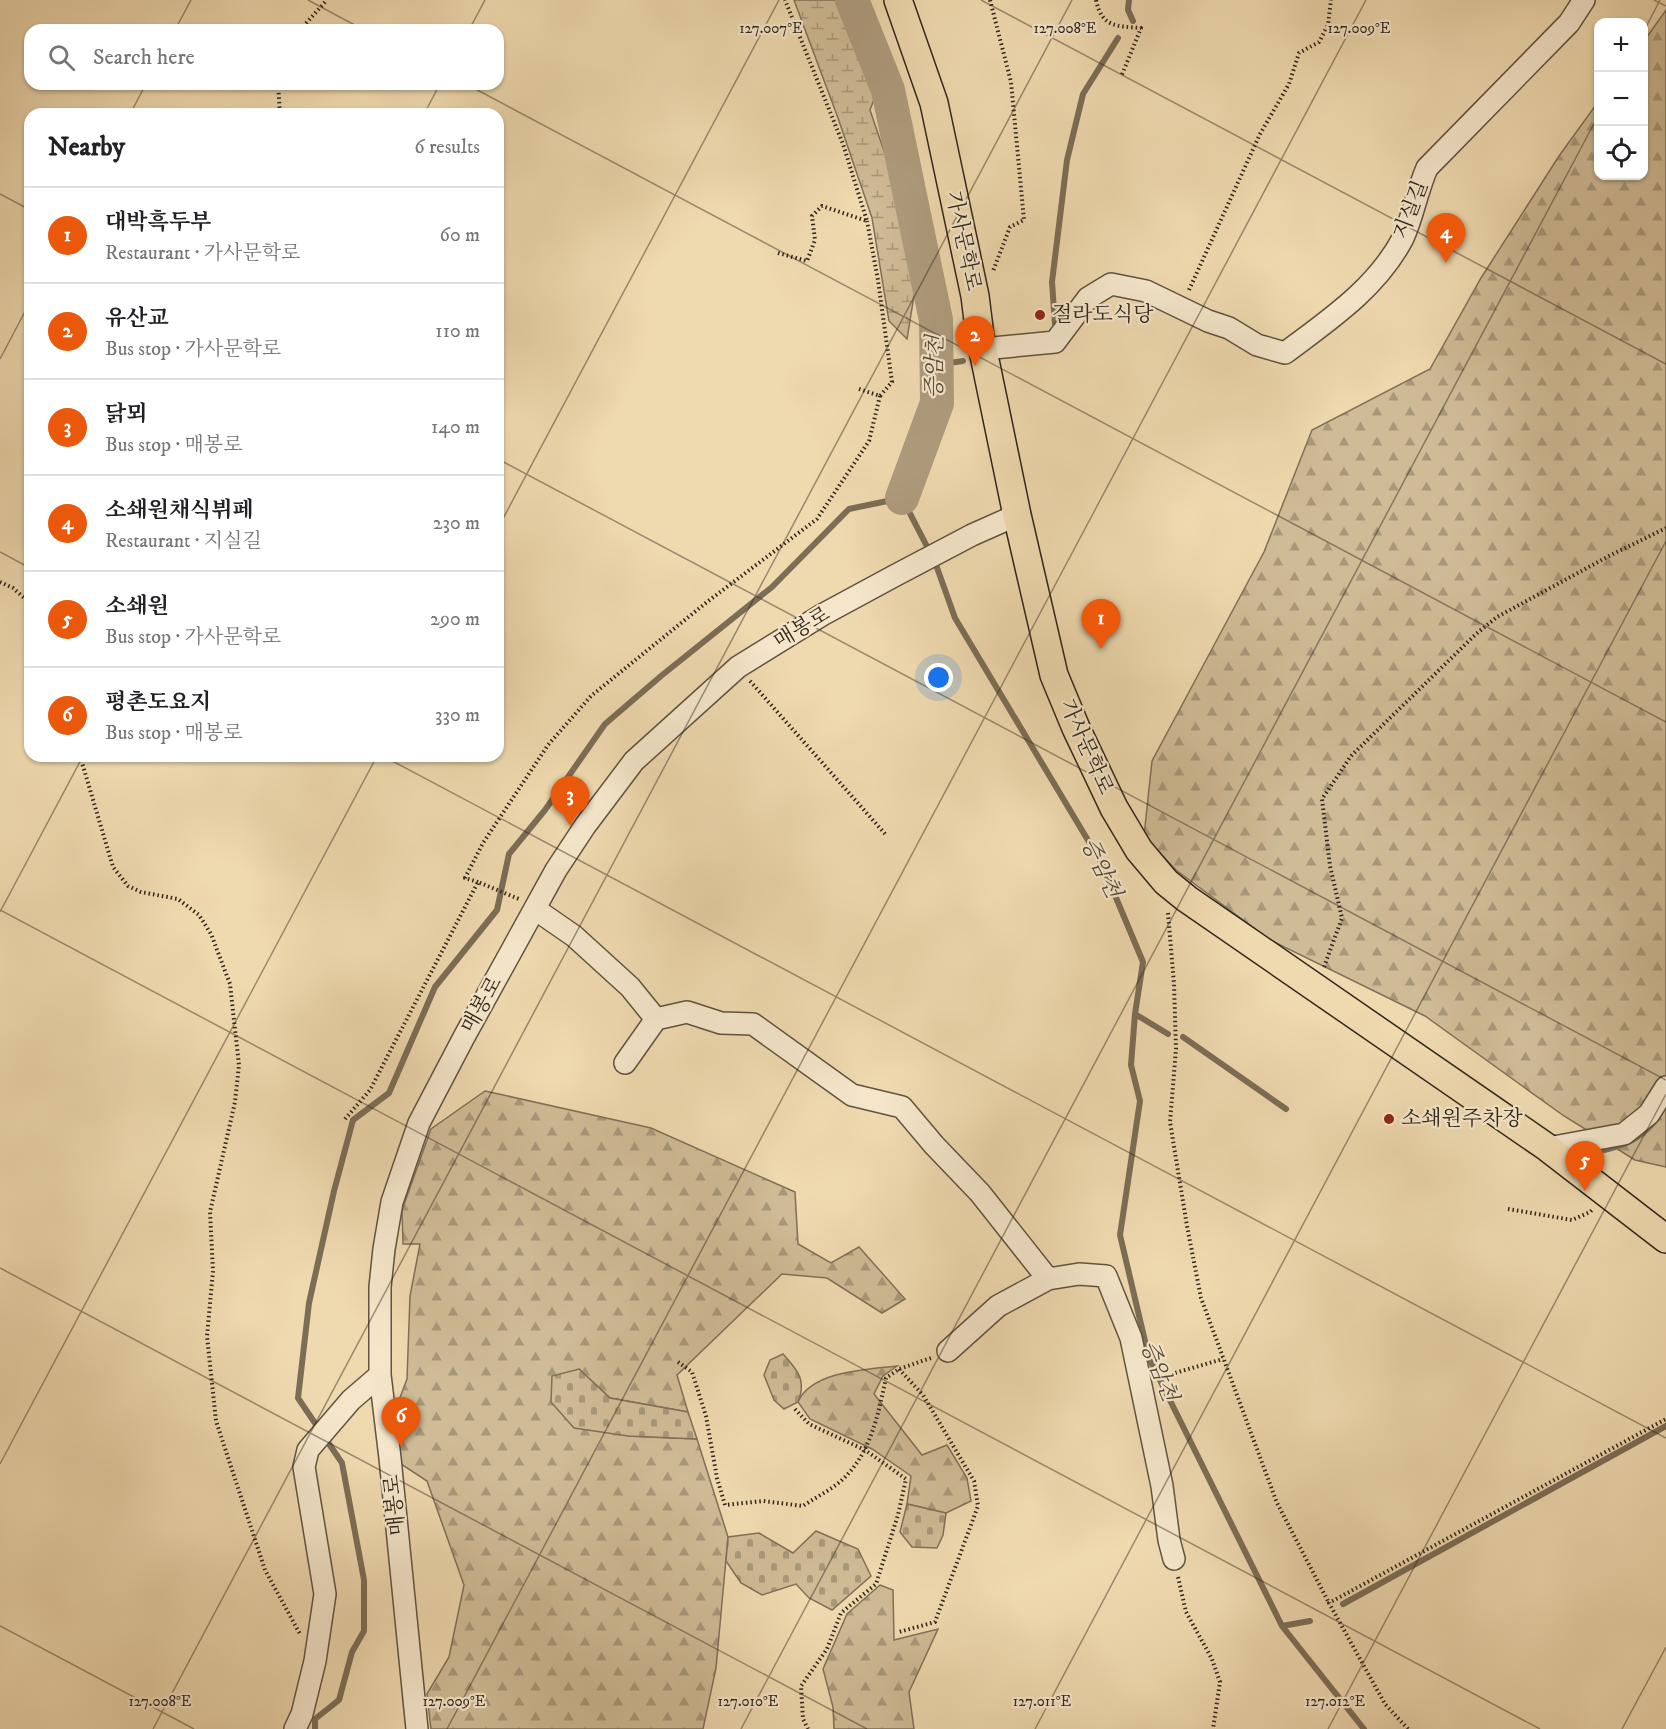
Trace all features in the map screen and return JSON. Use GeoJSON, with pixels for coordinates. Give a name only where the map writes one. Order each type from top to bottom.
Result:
{"type":"FeatureCollection","features":[{"type":"Feature","properties":{"kind":"main road","name":"가사문학로"},"geometry":{"type":"LineString","coordinates":[[898,0],[933,103],[975,296],[983,349],[1017,515],[1054,675],[1114,808],[1139,850],[1166,882],[1316,989],[1548,1148],[1666,1239]]}},
{"type":"Feature","properties":{"kind":"street","name":"지실길"},"geometry":{"type":"LineString","coordinates":[[983,349],[1055,342],[1088,298],[1111,284],[1146,291],[1208,321],[1229,328],[1257,345],[1285,353],[1349,305],[1391,260],[1404,235],[1427,168],[1569,23],[1584,0]]}},
{"type":"Feature","properties":{"kind":"street","name":"매봉로"},"geometry":{"type":"LineString","coordinates":[[417,1729],[380,1375],[380,1287],[392,1202],[419,1123],[529,905],[634,761],[738,667],[822,615],[896,574],[1017,515]]}},
{"type":"Feature","properties":{"kind":"street"},"geometry":{"type":"LineString","coordinates":[[529,905],[574,936],[630,987],[656,1019]]}},
{"type":"Feature","properties":{"kind":"street"},"geometry":{"type":"LineString","coordinates":[[625,1063],[656,1019],[687,1012],[720,1023],[753,1024],[852,1095],[902,1107],[934,1145],[980,1193],[1048,1279]]}},
{"type":"Feature","properties":{"kind":"street"},"geometry":{"type":"LineString","coordinates":[[1548,1148],[1624,1134],[1649,1114],[1666,1088]]}},
{"type":"Feature","properties":{"kind":"street"},"geometry":{"type":"LineString","coordinates":[[948,1351],[998,1306],[1048,1279],[1079,1274],[1106,1276],[1131,1338],[1162,1486],[1169,1540],[1174,1559]]}},
{"type":"Feature","properties":{"kind":"street"},"geometry":{"type":"LineString","coordinates":[[296,1729],[315,1661],[325,1594],[304,1467],[309,1450],[351,1400],[380,1375]]}},
{"type":"Feature","properties":{"kind":"path"},"geometry":{"type":"LineString","coordinates":[[305,24],[327,0]]}},
{"type":"Feature","properties":{"kind":"path"},"geometry":{"type":"LineString","coordinates":[[529,905],[465,878],[483,843],[548,745],[591,696],[707,602],[817,519],[869,441],[880,396],[892,382],[878,280],[867,221],[843,144],[788,5],[784,0]]}},
{"type":"Feature","properties":{"kind":"path"},"geometry":{"type":"LineString","coordinates":[[975,296],[991,276],[1010,227],[1024,220],[1011,82],[990,0]]}},
{"type":"Feature","properties":{"kind":"path"},"geometry":{"type":"LineString","coordinates":[[1095,0],[1098,14],[1112,25],[1141,28],[1121,77]]}},
{"type":"Feature","properties":{"kind":"path"},"geometry":{"type":"LineString","coordinates":[[1181,306],[1208,252],[1260,134],[1289,84],[1299,53],[1319,42],[1328,25],[1331,0]]}},
{"type":"Feature","properties":{"kind":"path"},"geometry":{"type":"LineString","coordinates":[[278,90],[280,108]]}},
{"type":"Feature","properties":{"kind":"path"},"geometry":{"type":"LineString","coordinates":[[778,254],[807,261],[815,240],[812,216],[822,206],[867,221]]}},
{"type":"Feature","properties":{"kind":"path"},"geometry":{"type":"LineString","coordinates":[[859,389],[880,396]]}},
{"type":"Feature","properties":{"kind":"path"},"geometry":{"type":"LineString","coordinates":[[1316,989],[1342,918],[1330,866],[1322,799],[1351,756],[1476,634],[1497,617],[1666,528]]}},
{"type":"Feature","properties":{"kind":"path"},"geometry":{"type":"LineString","coordinates":[[0,582],[13,588],[24,598]]}},
{"type":"Feature","properties":{"kind":"path"},"geometry":{"type":"LineString","coordinates":[[738,667],[887,836]]}},
{"type":"Feature","properties":{"kind":"path"},"geometry":{"type":"LineString","coordinates":[[82,762],[113,867],[128,886],[141,892],[178,899],[199,915],[211,934],[230,984],[239,1065],[235,1102],[210,1212],[213,1271],[207,1336],[216,1421],[265,1570],[315,1661]]}},
{"type":"Feature","properties":{"kind":"path"},"geometry":{"type":"LineString","coordinates":[[1166,882],[1174,984],[1176,1049],[1170,1122],[1186,1226],[1202,1298],[1277,1503],[1385,1704],[1408,1729]]}},
{"type":"Feature","properties":{"kind":"path"},"geometry":{"type":"LineString","coordinates":[[345,1119],[370,1090],[480,883]]}},
{"type":"Feature","properties":{"kind":"path"},"geometry":{"type":"LineString","coordinates":[[1508,1209],[1572,1220],[1590,1212],[1606,1191]]}},
{"type":"Feature","properties":{"kind":"path"},"geometry":{"type":"LineString","coordinates":[[678,1362],[692,1372],[706,1416],[717,1478],[725,1505],[763,1501],[803,1506],[842,1480],[865,1450],[877,1421],[886,1378],[899,1369],[948,1351]]}},
{"type":"Feature","properties":{"kind":"path"},"geometry":{"type":"LineString","coordinates":[[1149,1381],[1223,1359]]}},
{"type":"Feature","properties":{"kind":"path"},"geometry":{"type":"LineString","coordinates":[[899,1369],[924,1395],[974,1481],[978,1506],[935,1622],[899,1632]]}},
{"type":"Feature","properties":{"kind":"path"},"geometry":{"type":"LineString","coordinates":[[795,1409],[809,1424],[865,1450],[906,1479],[898,1515],[876,1584],[841,1613],[827,1649],[801,1686],[803,1719],[808,1729]]}},
{"type":"Feature","properties":{"kind":"path"},"geometry":{"type":"LineString","coordinates":[[1329,1603],[1666,1419]]}},
{"type":"Feature","properties":{"kind":"path"},"geometry":{"type":"LineString","coordinates":[[1174,1559],[1185,1612],[1212,1659],[1220,1682],[1213,1729]]}},
{"type":"Feature","properties":{"kind":"green space"},"geometry":{"type":"Polygon","coordinates":[[[794,0],[837,0],[876,94],[870,110],[901,201],[919,265],[907,339],[889,321],[872,218],[794,0]]]}},
{"type":"Feature","properties":{"kind":"green space"},"geometry":{"type":"Polygon","coordinates":[[[1666,10],[1666,1167],[1635,1160],[1564,1116],[1425,1016],[1270,940],[1176,870],[1144,836],[1152,761],[1264,552],[1312,430],[1430,369],[1481,278],[1559,156],[1594,108],[1594,180],[1648,180],[1648,35],[1666,10]]]}},
{"type":"Feature","properties":{"kind":"green space"},"geometry":{"type":"Polygon","coordinates":[[[485,1091],[651,1128],[795,1192],[798,1244],[831,1263],[859,1247],[905,1299],[882,1313],[827,1278],[782,1274],[677,1375],[688,1412],[610,1398],[579,1369],[628,1436],[697,1439],[728,1537],[716,1668],[703,1729],[431,1729],[427,1694],[449,1657],[464,1585],[427,1481],[401,1464],[396,1408],[407,1379],[410,1296],[420,1244],[403,1244],[402,1210],[431,1129],[485,1091]]]}},
{"type":"Feature","properties":{"kind":"green space"},"geometry":{"type":"Polygon","coordinates":[[[783,1354],[796,1370],[801,1381],[801,1394],[798,1402],[784,1409],[774,1400],[764,1375],[770,1360],[783,1354]]]}},
{"type":"Feature","properties":{"kind":"green space"},"geometry":{"type":"Polygon","coordinates":[[[897,1366],[883,1376],[874,1394],[922,1455],[947,1445],[967,1478],[971,1501],[946,1513],[907,1504],[911,1476],[872,1449],[810,1419],[798,1402],[815,1384],[828,1378],[857,1371],[897,1366]]]}},
{"type":"Feature","properties":{"kind":"green space"},"geometry":{"type":"Polygon","coordinates":[[[579,1369],[610,1398],[688,1412],[697,1439],[628,1436],[574,1428],[551,1402],[552,1376],[579,1369]]]}},
{"type":"Feature","properties":{"kind":"green space"},"geometry":{"type":"Polygon","coordinates":[[[907,1504],[946,1513],[943,1535],[937,1548],[912,1547],[900,1532],[907,1504]]]}},
{"type":"Feature","properties":{"kind":"green space"},"geometry":{"type":"Polygon","coordinates":[[[816,1531],[858,1549],[871,1576],[832,1610],[809,1598],[796,1584],[762,1595],[741,1583],[726,1561],[728,1537],[759,1533],[793,1553],[816,1531]]]}},
{"type":"Feature","properties":{"kind":"green space"},"geometry":{"type":"Polygon","coordinates":[[[880,1585],[893,1590],[894,1640],[938,1629],[909,1692],[914,1729],[834,1729],[833,1707],[823,1669],[847,1614],[880,1585]]]}},
{"type":"Feature","properties":{"kind":"waterway","name":"증암천"},"geometry":{"type":"LineString","coordinates":[[852,0],[888,90],[936,320],[937,403],[902,498]]}},
{"type":"Feature","properties":{"kind":"waterway"},"geometry":{"type":"LineString","coordinates":[[1129,0],[1128,10],[1133,21]]}},
{"type":"Feature","properties":{"kind":"waterway"},"geometry":{"type":"LineString","coordinates":[[1055,324],[1052,282],[1067,160],[1083,94],[1118,38]]}},
{"type":"Feature","properties":{"kind":"waterway"},"geometry":{"type":"LineString","coordinates":[[936,365],[963,361]]}},
{"type":"Feature","properties":{"kind":"waterway"},"geometry":{"type":"LineString","coordinates":[[315,1729],[315,1719],[339,1700],[352,1652],[364,1631],[364,1580],[342,1463],[298,1398],[309,1303],[334,1191],[353,1120],[389,1093],[435,987],[497,910],[509,854],[545,810],[605,724],[772,587],[849,509],[902,498],[935,562],[955,618],[1101,862],[1143,962],[1135,1014],[1131,1065],[1140,1101],[1120,1235],[1149,1358],[1282,1626],[1364,1729]]}},
{"type":"Feature","properties":{"kind":"waterway"},"geometry":{"type":"LineString","coordinates":[[1135,1014],[1168,1034]]}},
{"type":"Feature","properties":{"kind":"waterway"},"geometry":{"type":"LineString","coordinates":[[1183,1037],[1286,1109]]}},
{"type":"Feature","properties":{"kind":"waterway"},"geometry":{"type":"LineString","coordinates":[[1588,1154],[1616,1147],[1632,1140],[1654,1122]]}},
{"type":"Feature","properties":{"kind":"waterway"},"geometry":{"type":"LineString","coordinates":[[1343,1604],[1666,1426]]}},
{"type":"Feature","properties":{"kind":"waterway"},"geometry":{"type":"LineString","coordinates":[[1282,1626],[1310,1621]]}},
{"type":"Feature","properties":{"kind":"place","name":"소쇄원채식뷔페"},"geometry":{"type":"Point","coordinates":[1446,263]}},
{"type":"Feature","properties":{"kind":"place","name":"절라도식당"},"geometry":{"type":"Point","coordinates":[1040,315]}},
{"type":"Feature","properties":{"kind":"place","name":"유산교"},"geometry":{"type":"Point","coordinates":[975,366]}},
{"type":"Feature","properties":{"kind":"place","name":"대박흑두부"},"geometry":{"type":"Point","coordinates":[1101,649]}},
{"type":"Feature","properties":{"kind":"place","name":"닭뫼"},"geometry":{"type":"Point","coordinates":[570,826]}},
{"type":"Feature","properties":{"kind":"place","name":"소쇄원주차장"},"geometry":{"type":"Point","coordinates":[1389,1119]}},
{"type":"Feature","properties":{"kind":"place","name":"소쇄원"},"geometry":{"type":"Point","coordinates":[1585,1191]}},
{"type":"Feature","properties":{"kind":"place","name":"평촌도요지"},"geometry":{"type":"Point","coordinates":[401,1447]}}]}
